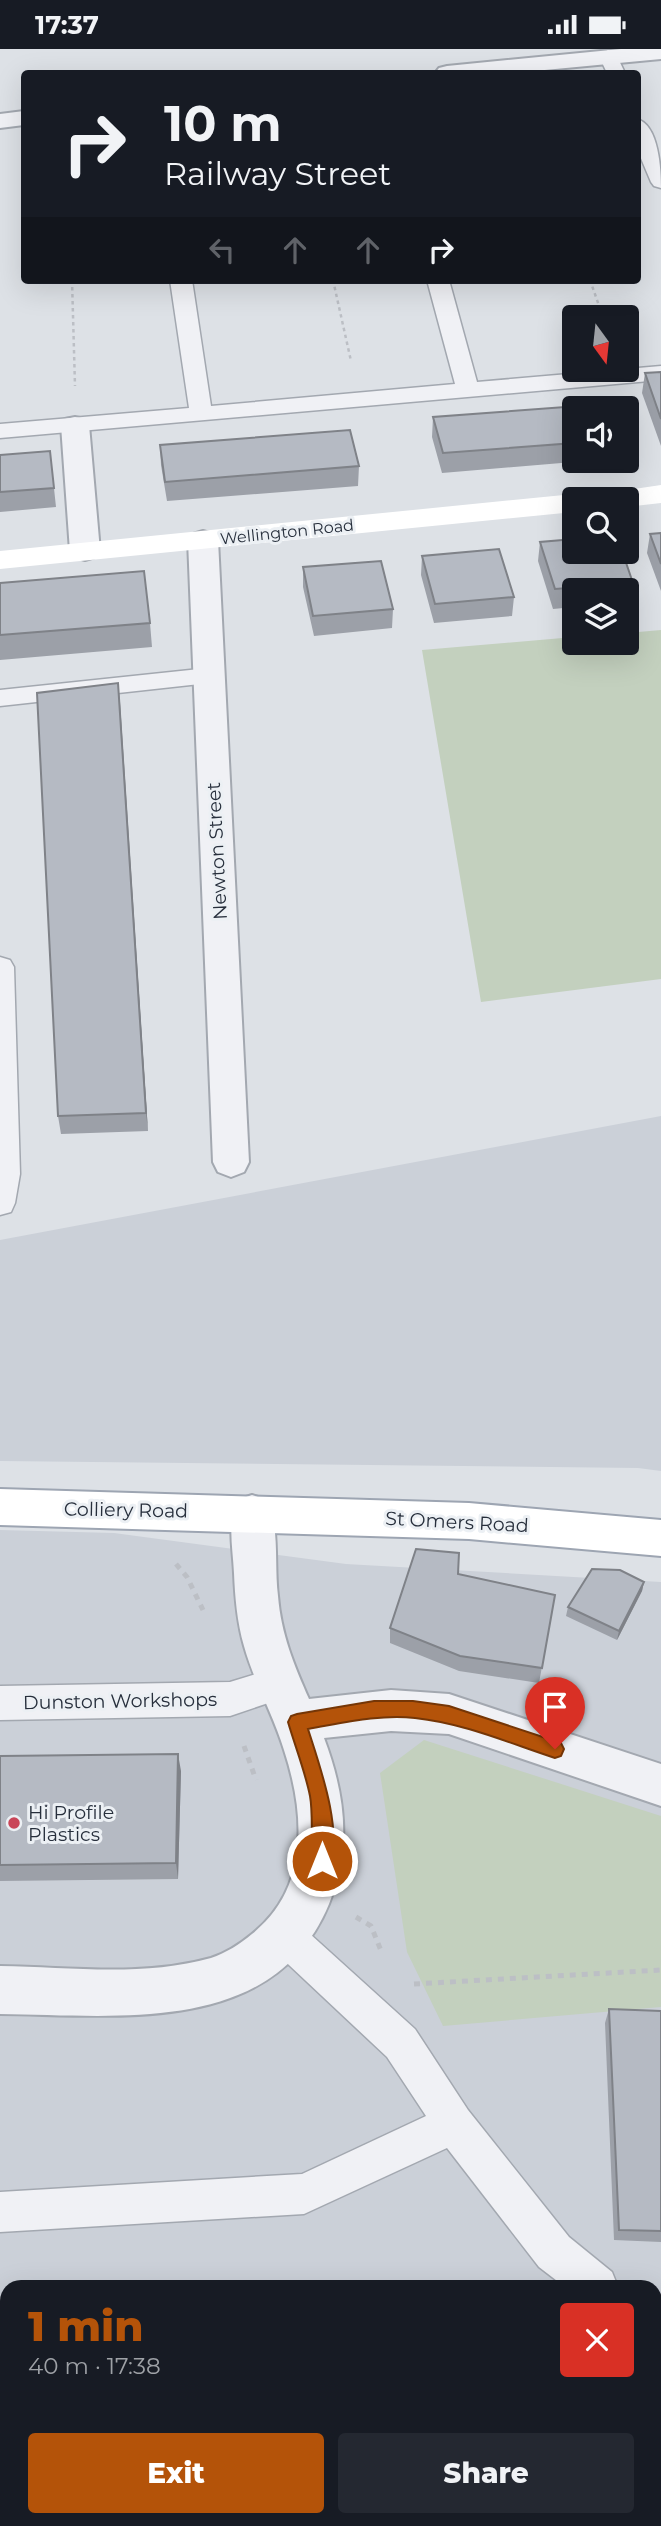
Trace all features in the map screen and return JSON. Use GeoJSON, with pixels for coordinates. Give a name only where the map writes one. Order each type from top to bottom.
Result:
{"type":"FeatureCollection","features":[{"type":"Feature","properties":{"kind":"street"},"geometry":{"type":"LineString","coordinates":[[509,70],[612,65],[661,52]]}},
{"type":"Feature","properties":{"kind":"street"},"geometry":{"type":"LineString","coordinates":[[0,121],[21,118]]}},
{"type":"Feature","properties":{"kind":"street"},"geometry":{"type":"LineString","coordinates":[[75,425],[85,551]]}},
{"type":"Feature","properties":{"kind":"street"},"geometry":{"type":"LineString","coordinates":[[639,496],[661,494]]}},
{"type":"Feature","properties":{"kind":"street","name":"Wellington Road"},"geometry":{"type":"LineString","coordinates":[[0,559],[562,504]]}},
{"type":"Feature","properties":{"kind":"street","name":"Newton Street"},"geometry":{"type":"LineString","coordinates":[[203,540],[231,1162]]}},
{"type":"Feature","properties":{"kind":"street","name":"Colliery Road"},"geometry":{"type":"LineString","coordinates":[[0,1507],[252,1513]]}},
{"type":"Feature","properties":{"kind":"street"},"geometry":{"type":"LineString","coordinates":[[0,1990],[154,1990],[197,1985],[232,1974],[286,1937],[314,1891],[322,1861],[323,1831],[319,1796],[288,1702],[265,1644],[258,1608],[252,1513]]}},
{"type":"Feature","properties":{"kind":"street","name":"St Omers Road"},"geometry":{"type":"LineString","coordinates":[[252,1513],[469,1521],[661,1538]]}},
{"type":"Feature","properties":{"kind":"street"},"geometry":{"type":"LineString","coordinates":[[288,1702],[374,1709],[413,1709],[449,1714],[661,1785]]}},
{"type":"Feature","properties":{"kind":"lane"},"geometry":{"type":"LineString","coordinates":[[641,134],[661,182]]}},
{"type":"Feature","properties":{"kind":"lane"},"geometry":{"type":"LineString","coordinates":[[182,284],[201,414]]}},
{"type":"Feature","properties":{"kind":"lane"},"geometry":{"type":"LineString","coordinates":[[439,284],[468,391]]}},
{"type":"Feature","properties":{"kind":"lane"},"geometry":{"type":"LineString","coordinates":[[0,431],[661,373]]}},
{"type":"Feature","properties":{"kind":"lane"},"geometry":{"type":"LineString","coordinates":[[0,698],[209,676]]}},
{"type":"Feature","properties":{"kind":"lane"},"geometry":{"type":"LineString","coordinates":[[0,967],[5,1174],[0,1203]]}},
{"type":"Feature","properties":{"kind":"lane","name":"Dunston Workshops"},"geometry":{"type":"LineString","coordinates":[[0,1703],[230,1699],[288,1702]]}},
{"type":"Feature","properties":{"kind":"lane"},"geometry":{"type":"LineString","coordinates":[[286,1937],[401,2043],[454,2124],[554,2252],[588,2280]]}},
{"type":"Feature","properties":{"kind":"lane"},"geometry":{"type":"LineString","coordinates":[[0,2211],[304,2194],[454,2124]]}},
{"type":"Feature","properties":{"kind":"path"},"geometry":{"type":"LineString","coordinates":[[72,284],[75,425]]}},
{"type":"Feature","properties":{"kind":"path"},"geometry":{"type":"LineString","coordinates":[[334,284],[359,399]]}},
{"type":"Feature","properties":{"kind":"path"},"geometry":{"type":"LineString","coordinates":[[591,284],[599,305]]}},
{"type":"Feature","properties":{"kind":"path"},"geometry":{"type":"LineString","coordinates":[[314,1891],[371,1926],[387,1964]]}},
{"type":"Feature","properties":{"kind":"path"},"geometry":{"type":"LineString","coordinates":[[404,1981],[418,1984],[661,1970]]}},
{"type":"Feature","properties":{"kind":"shaded area"},"geometry":{"type":"Polygon","coordinates":[[[661,1116],[661,1471],[638,1468],[0,1461],[0,1240],[661,1116]]]}},
{"type":"Feature","properties":{"kind":"shaded area"},"geometry":{"type":"Polygon","coordinates":[[[0,1530],[114,1533],[346,1564],[661,1582],[661,2280],[0,2280],[0,1530]]]}},
{"type":"Feature","properties":{"kind":"green space"},"geometry":{"type":"Polygon","coordinates":[[[661,630],[661,979],[481,1002],[422,650],[562,638],[562,655],[639,655],[639,632],[661,630]]]}},
{"type":"Feature","properties":{"kind":"green space"},"geometry":{"type":"Polygon","coordinates":[[[424,1740],[661,1816],[661,2007],[443,2026],[407,1952],[380,1773],[424,1740]]]}},
{"type":"Feature","properties":{"kind":"building"},"geometry":{"type":"Polygon","coordinates":[[[661,372],[661,419],[645,373],[661,372]]]}},
{"type":"Feature","properties":{"kind":"building"},"geometry":{"type":"Polygon","coordinates":[[[562,407],[562,444],[443,453],[433,417],[562,407]]]}},
{"type":"Feature","properties":{"kind":"building"},"geometry":{"type":"Polygon","coordinates":[[[350,430],[359,466],[165,482],[160,445],[350,430]]]}},
{"type":"Feature","properties":{"kind":"building"},"geometry":{"type":"Polygon","coordinates":[[[50,451],[54,488],[0,492],[0,455],[50,451]]]}},
{"type":"Feature","properties":{"kind":"building"},"geometry":{"type":"Polygon","coordinates":[[[661,533],[661,564],[650,534],[661,533]]]}},
{"type":"Feature","properties":{"kind":"building"},"geometry":{"type":"Polygon","coordinates":[[[562,540],[562,564],[626,564],[631,578],[562,578],[562,588],[555,589],[540,542],[562,540]]]}},
{"type":"Feature","properties":{"kind":"building"},"geometry":{"type":"Polygon","coordinates":[[[499,549],[514,597],[435,604],[422,556],[499,549]]]}},
{"type":"Feature","properties":{"kind":"building"},"geometry":{"type":"Polygon","coordinates":[[[381,561],[393,609],[313,616],[303,567],[381,561]]]}},
{"type":"Feature","properties":{"kind":"building"},"geometry":{"type":"Polygon","coordinates":[[[144,571],[150,623],[0,635],[0,583],[144,571]]]}},
{"type":"Feature","properties":{"kind":"building"},"geometry":{"type":"Polygon","coordinates":[[[118,683],[146,1113],[58,1116],[37,693],[118,683]]]}},
{"type":"Feature","properties":{"kind":"building"},"geometry":{"type":"Polygon","coordinates":[[[416,1549],[459,1553],[458,1574],[555,1595],[542,1668],[460,1656],[390,1628],[416,1549]]]}},
{"type":"Feature","properties":{"kind":"building"},"geometry":{"type":"Polygon","coordinates":[[[592,1569],[620,1570],[644,1582],[619,1631],[568,1607],[592,1569]]]}},
{"type":"Feature","properties":{"kind":"building"},"geometry":{"type":"Polygon","coordinates":[[[178,1754],[176,1863],[0,1865],[0,1756],[178,1754]]]}},
{"type":"Feature","properties":{"kind":"building"},"geometry":{"type":"Polygon","coordinates":[[[609,2009],[661,2011],[661,2231],[619,2230],[609,2009]]]}},
{"type":"Feature","properties":{"kind":"place","name":"Hi Profile Plastics"},"geometry":{"type":"Point","coordinates":[14,1823]}},
{"type":"Feature","properties":{"kind":"route"},"geometry":{"type":"LineString","coordinates":[[322,1861],[323,1831],[319,1796],[297,1722],[374,1709],[413,1709],[449,1714],[555,1749]]}}]}
